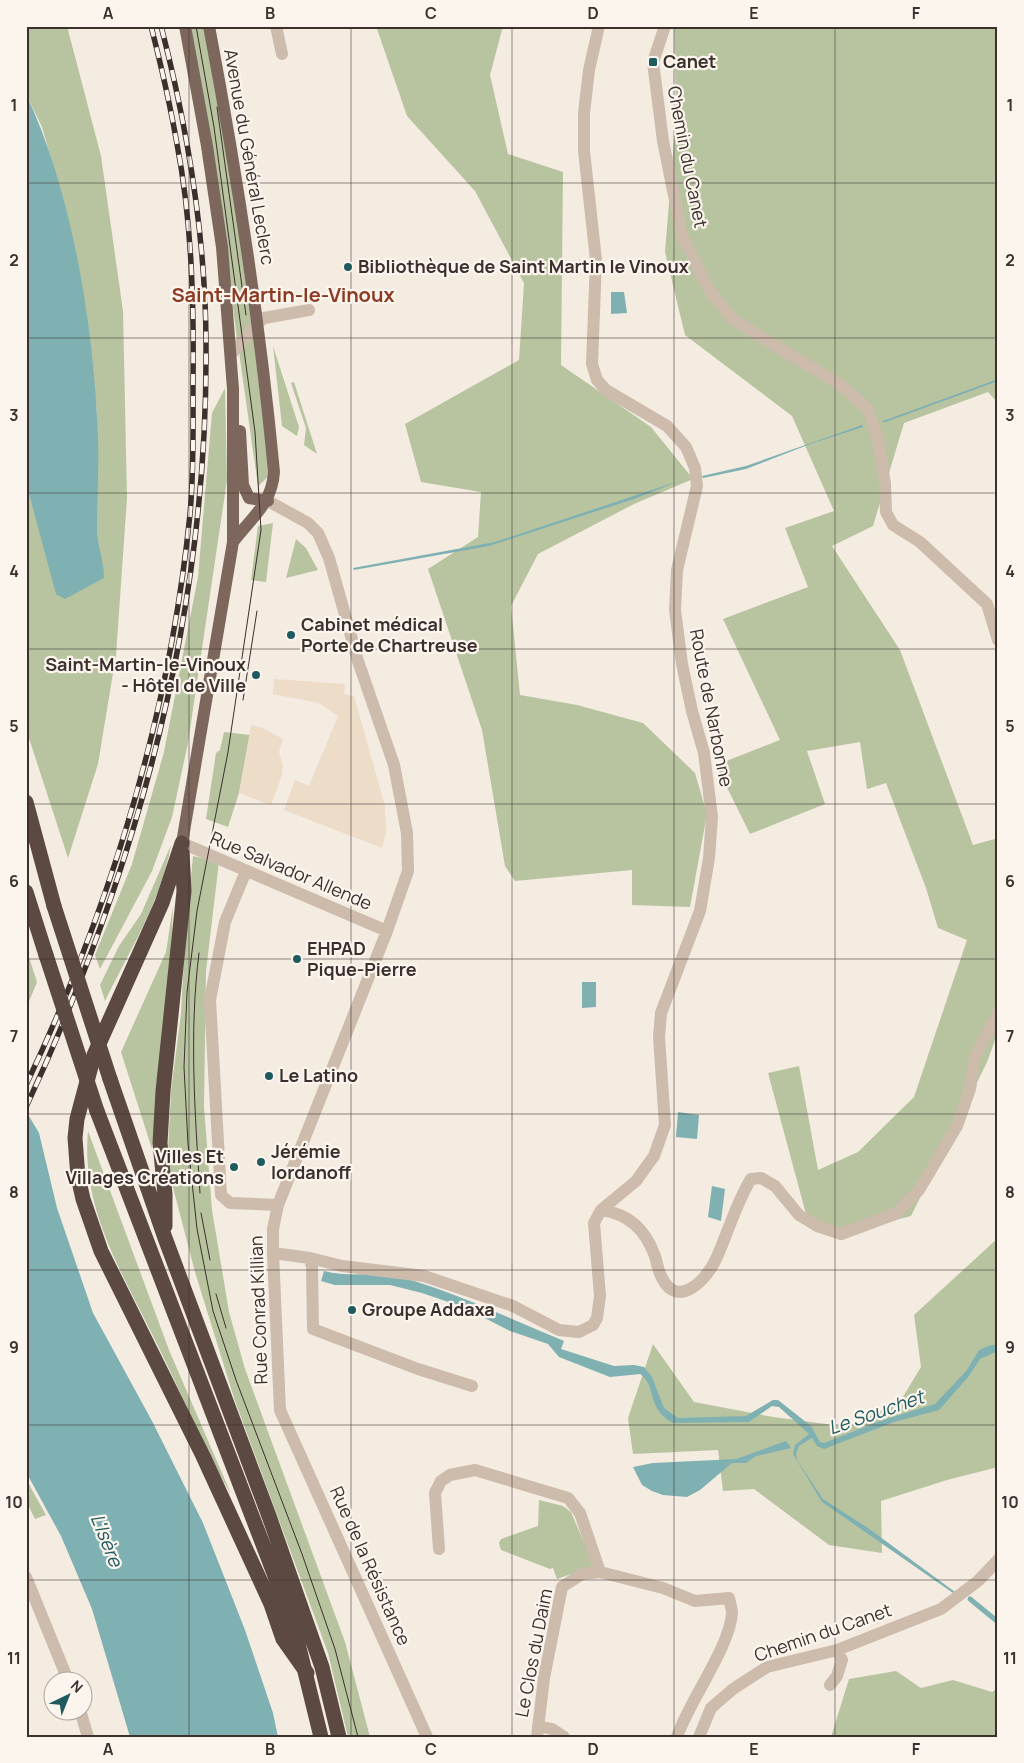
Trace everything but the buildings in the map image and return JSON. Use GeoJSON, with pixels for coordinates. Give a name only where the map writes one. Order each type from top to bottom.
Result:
{"type":"FeatureCollection","features":[{"type":"Feature","properties":{"kind":"highway"},"geometry":{"type":"LineString","coordinates":[[26,802],[54,906],[110,1079],[165,1238],[269,1516],[315,1648],[339,1737]]}},
{"type":"Feature","properties":{"kind":"highway"},"geometry":{"type":"LineString","coordinates":[[165,1238],[166,1194],[160,1143],[163,1090],[184,891],[182,843]]}},
{"type":"Feature","properties":{"kind":"highway"},"geometry":{"type":"LineString","coordinates":[[182,843],[162,903],[94,1055],[77,1118],[75,1138],[78,1177],[82,1199],[101,1251],[203,1456],[271,1604],[283,1639],[306,1673]]}},
{"type":"Feature","properties":{"kind":"highway"},"geometry":{"type":"LineString","coordinates":[[26,892],[97,1111],[293,1622],[321,1737]]}},
{"type":"Feature","properties":{"kind":"main road"},"geometry":{"type":"LineString","coordinates":[[182,843],[233,542],[231,354],[222,248],[207,146],[185,26]]}},
{"type":"Feature","properties":{"kind":"main road","name":"Avenue du Général Leclerc"},"geometry":{"type":"LineString","coordinates":[[209,26],[235,164],[258,323],[274,472],[273,487],[268,501],[233,542]]}},
{"type":"Feature","properties":{"kind":"main road"},"geometry":{"type":"LineString","coordinates":[[233,415],[241,435],[243,485],[249,498],[268,501]]}},
{"type":"Feature","properties":{"kind":"main road"},"geometry":{"type":"LineString","coordinates":[[232,516],[254,500]]}},
{"type":"Feature","properties":{"kind":"street"},"geometry":{"type":"LineString","coordinates":[[276,26],[282,54]]}},
{"type":"Feature","properties":{"kind":"street","name":"Route de Narbonne"},"geometry":{"type":"LineString","coordinates":[[599,26],[589,70],[584,113],[584,151],[596,260],[592,364],[597,380],[606,390],[667,426],[686,447],[695,468],[697,486],[677,570],[675,610],[682,664],[704,752],[712,817],[709,858],[700,911],[661,1013],[659,1037],[665,1125],[654,1156],[636,1181],[600,1210]]}},
{"type":"Feature","properties":{"kind":"street","name":"Chemin du Canet"},"geometry":{"type":"LineString","coordinates":[[664,26],[653,62],[663,141],[682,235],[708,288],[732,319],[842,386],[867,408],[878,439],[885,484],[886,512],[893,525],[920,542],[986,604],[998,640]]}},
{"type":"Feature","properties":{"kind":"street"},"geometry":{"type":"LineString","coordinates":[[231,354],[264,318],[309,310]]}},
{"type":"Feature","properties":{"kind":"street","name":"Rue Conrad Killian"},"geometry":{"type":"LineString","coordinates":[[268,501],[308,523],[318,533],[329,558],[358,661],[394,765],[407,833],[408,871],[387,931],[278,1205],[273,1252],[280,1410]]}},
{"type":"Feature","properties":{"kind":"street","name":"Rue Salvador Allende"},"geometry":{"type":"LineString","coordinates":[[182,843],[387,931]]}},
{"type":"Feature","properties":{"kind":"street"},"geometry":{"type":"LineString","coordinates":[[246,870],[226,922],[210,1000],[221,1195],[230,1203],[278,1205]]}},
{"type":"Feature","properties":{"kind":"street"},"geometry":{"type":"LineString","coordinates":[[273,1252],[342,1266],[424,1276],[512,1306],[559,1330],[579,1332],[593,1325],[599,1310],[600,1296],[594,1223],[600,1210],[618,1212],[634,1223],[654,1255],[662,1279],[672,1290],[680,1293],[689,1290],[711,1272],[751,1179],[761,1178],[775,1186],[799,1215],[818,1226],[841,1234],[895,1214],[919,1190],[957,1126],[970,1089],[975,1056],[998,1013]]}},
{"type":"Feature","properties":{"kind":"street"},"geometry":{"type":"LineString","coordinates":[[310,1258],[312,1267],[313,1329],[418,1369],[472,1386]]}},
{"type":"Feature","properties":{"kind":"street","name":"Rue de la Résistance"},"geometry":{"type":"LineString","coordinates":[[280,1410],[427,1737]]}},
{"type":"Feature","properties":{"kind":"street"},"geometry":{"type":"LineString","coordinates":[[439,1549],[435,1493],[441,1481],[450,1475],[475,1470],[568,1498],[580,1513],[600,1572]]}},
{"type":"Feature","properties":{"kind":"street","name":"Chemin du Canet"},"geometry":{"type":"LineString","coordinates":[[700,1737],[711,1708],[722,1697],[748,1679],[767,1668],[837,1650],[941,1609],[978,1581],[998,1560]]}},
{"type":"Feature","properties":{"kind":"street","name":"Le Clos du Daim"},"geometry":{"type":"LineString","coordinates":[[537,1732],[544,1678],[562,1587],[582,1574],[600,1572],[663,1588],[695,1601],[729,1598],[732,1613],[725,1640],[698,1690],[677,1737]]}},
{"type":"Feature","properties":{"kind":"street"},"geometry":{"type":"LineString","coordinates":[[26,1577],[64,1670]]}},
{"type":"Feature","properties":{"kind":"street"},"geometry":{"type":"LineString","coordinates":[[830,1685],[837,1676],[842,1660],[837,1650]]}},
{"type":"Feature","properties":{"kind":"street"},"geometry":{"type":"LineString","coordinates":[[82,1720],[85,1733]]}},
{"type":"Feature","properties":{"kind":"street"},"geometry":{"type":"LineString","coordinates":[[537,1732],[552,1729],[564,1737]]}},
{"type":"Feature","properties":{"kind":"green space"},"geometry":{"type":"Polygon","coordinates":[[[26,26],[67,26],[101,156],[123,311],[127,498],[116,655],[98,764],[68,858],[26,729],[26,483],[51,572],[104,578],[97,532],[97,415],[86,309],[66,212],[42,127],[26,94],[26,26]]]}},
{"type":"Feature","properties":{"kind":"green space"},"geometry":{"type":"Polygon","coordinates":[[[188,26],[206,26],[221,98],[251,323],[237,339],[216,171],[188,26]]]}},
{"type":"Feature","properties":{"kind":"green space"},"geometry":{"type":"Polygon","coordinates":[[[376,26],[503,26],[490,75],[508,154],[563,172],[561,365],[651,427],[693,479],[634,504],[538,554],[511,606],[520,695],[577,705],[643,723],[695,773],[707,814],[690,907],[632,905],[632,870],[515,881],[505,866],[482,730],[428,569],[478,537],[481,492],[421,482],[405,424],[519,360],[524,283],[475,191],[407,116],[376,26]]]}},
{"type":"Feature","properties":{"kind":"green space"},"geometry":{"type":"Polygon","coordinates":[[[674,26],[998,26],[998,403],[988,392],[904,423],[873,526],[832,546],[900,650],[973,845],[998,838],[998,1032],[987,1062],[911,1216],[841,1234],[806,1214],[768,1073],[799,1066],[818,1170],[858,1152],[914,1097],[967,940],[938,928],[926,888],[886,783],[867,789],[860,742],[807,751],[825,804],[750,834],[716,765],[780,740],[723,619],[808,587],[785,528],[834,511],[792,416],[685,335],[665,252],[676,116],[674,26]]]}},
{"type":"Feature","properties":{"kind":"green space"},"geometry":{"type":"Polygon","coordinates":[[[253,337],[269,462],[268,477],[258,486],[239,352],[253,337]]]}},
{"type":"Feature","properties":{"kind":"green space"},"geometry":{"type":"Polygon","coordinates":[[[273,346],[299,427],[297,436],[282,426],[273,346]]]}},
{"type":"Feature","properties":{"kind":"green space"},"geometry":{"type":"Polygon","coordinates":[[[294,382],[317,454],[304,445],[306,428],[291,383],[294,382]]]}},
{"type":"Feature","properties":{"kind":"green space"},"geometry":{"type":"Polygon","coordinates":[[[225,388],[227,480],[188,743],[172,817],[152,871],[100,969],[95,955],[132,864],[164,752],[198,577],[212,413],[225,388]]]}},
{"type":"Feature","properties":{"kind":"green space"},"geometry":{"type":"Polygon","coordinates":[[[273,523],[266,582],[251,580],[258,526],[273,523]]]}},
{"type":"Feature","properties":{"kind":"green space"},"geometry":{"type":"Polygon","coordinates":[[[296,539],[306,548],[318,570],[286,578],[296,539]]]}},
{"type":"Feature","properties":{"kind":"green space"},"geometry":{"type":"Polygon","coordinates":[[[224,732],[250,735],[239,793],[228,827],[206,819],[216,753],[220,750],[224,732]]]}},
{"type":"Feature","properties":{"kind":"green space"},"geometry":{"type":"Polygon","coordinates":[[[171,845],[160,886],[152,906],[105,1001],[100,985],[119,946],[141,914],[171,845]]]}},
{"type":"Feature","properties":{"kind":"green space"},"geometry":{"type":"Polygon","coordinates":[[[193,856],[219,862],[206,971],[204,1107],[212,1210],[229,1312],[245,1369],[345,1642],[370,1737],[348,1737],[328,1653],[234,1398],[195,1272],[171,1180],[168,1150],[171,1091],[181,1014],[185,940],[193,856]]]}},
{"type":"Feature","properties":{"kind":"green space"},"geometry":{"type":"Polygon","coordinates":[[[173,906],[170,982],[152,1149],[121,1052],[166,952],[173,906]]]}},
{"type":"Feature","properties":{"kind":"green space"},"geometry":{"type":"Polygon","coordinates":[[[26,948],[37,982],[28,1004],[29,1033],[26,1037],[26,948]]]}},
{"type":"Feature","properties":{"kind":"green space"},"geometry":{"type":"Polygon","coordinates":[[[88,1131],[169,1350],[231,1494],[215,1467],[104,1234],[90,1184],[87,1158],[88,1131]]]}},
{"type":"Feature","properties":{"kind":"green space"},"geometry":{"type":"Polygon","coordinates":[[[998,1238],[998,1467],[947,1480],[881,1501],[882,1553],[829,1545],[754,1489],[723,1491],[718,1450],[633,1454],[628,1418],[653,1344],[694,1402],[773,1417],[849,1427],[901,1400],[921,1367],[914,1315],[998,1238]]]}},
{"type":"Feature","properties":{"kind":"green space"},"geometry":{"type":"Polygon","coordinates":[[[26,1479],[46,1515],[35,1519],[26,1501],[26,1479]]]}},
{"type":"Feature","properties":{"kind":"green space"},"geometry":{"type":"Polygon","coordinates":[[[539,1500],[563,1506],[571,1512],[594,1566],[557,1579],[553,1568],[550,1569],[501,1550],[499,1543],[501,1539],[538,1526],[539,1500]]]}},
{"type":"Feature","properties":{"kind":"green space"},"geometry":{"type":"Polygon","coordinates":[[[896,1671],[921,1688],[953,1680],[992,1692],[998,1688],[998,1737],[831,1737],[849,1679],[896,1671]]]}},
{"type":"Feature","properties":{"kind":"shaded area"},"geometry":{"type":"Polygon","coordinates":[[[274,679],[345,684],[344,694],[354,696],[385,806],[386,832],[382,848],[284,810],[295,780],[309,786],[338,716],[319,703],[273,694],[274,679]]]}},
{"type":"Feature","properties":{"kind":"shaded area"},"geometry":{"type":"Polygon","coordinates":[[[251,725],[263,728],[283,739],[279,752],[283,765],[282,775],[271,805],[239,793],[251,725]]]}},
{"type":"Feature","properties":{"kind":"water"},"geometry":{"type":"Polygon","coordinates":[[[26,94],[57,174],[68,218],[86,307],[96,396],[98,450],[97,530],[104,578],[65,599],[56,594],[26,483],[26,94]]]}},
{"type":"Feature","properties":{"kind":"water"},"geometry":{"type":"Polygon","coordinates":[[[611,292],[624,292],[627,313],[611,314],[611,292]]]}},
{"type":"Feature","properties":{"kind":"water"},"geometry":{"type":"Polygon","coordinates":[[[998,379],[998,381],[883,423],[883,421],[998,379]]]}},
{"type":"Feature","properties":{"kind":"water"},"geometry":{"type":"Polygon","coordinates":[[[862,425],[863,427],[813,443],[746,469],[703,478],[702,476],[746,466],[862,425]]]}},
{"type":"Feature","properties":{"kind":"water"},"geometry":{"type":"Polygon","coordinates":[[[682,480],[634,499],[489,546],[354,570],[353,568],[495,542],[682,480]]]}},
{"type":"Feature","properties":{"kind":"water"},"geometry":{"type":"Polygon","coordinates":[[[582,982],[596,982],[596,1007],[582,1008],[582,982]]]}},
{"type":"Feature","properties":{"kind":"water","name":"L'Isère"},"geometry":{"type":"Polygon","coordinates":[[[26,1111],[39,1133],[57,1208],[93,1313],[152,1421],[203,1523],[245,1630],[273,1713],[278,1737],[130,1737],[92,1609],[61,1536],[26,1472],[26,1111]]]}},
{"type":"Feature","properties":{"kind":"water"},"geometry":{"type":"Polygon","coordinates":[[[678,1112],[699,1115],[697,1139],[676,1137],[678,1112]]]}},
{"type":"Feature","properties":{"kind":"water"},"geometry":{"type":"Polygon","coordinates":[[[712,1186],[725,1189],[721,1221],[708,1217],[712,1186]]]}},
{"type":"Feature","properties":{"kind":"water"},"geometry":{"type":"Polygon","coordinates":[[[324,1271],[343,1274],[391,1275],[421,1283],[462,1298],[564,1341],[561,1349],[614,1366],[634,1365],[644,1367],[652,1377],[664,1408],[678,1418],[746,1416],[773,1400],[778,1400],[811,1426],[820,1442],[824,1443],[880,1421],[935,1404],[967,1370],[979,1350],[991,1345],[998,1345],[998,1351],[980,1359],[969,1376],[939,1410],[894,1422],[824,1449],[817,1446],[812,1438],[799,1446],[796,1453],[797,1460],[823,1499],[868,1528],[955,1592],[953,1593],[822,1502],[793,1454],[795,1445],[809,1434],[779,1407],[772,1406],[749,1422],[673,1423],[659,1411],[649,1384],[640,1374],[610,1377],[559,1357],[548,1344],[510,1331],[463,1307],[422,1293],[390,1285],[335,1285],[321,1281],[324,1271]]]}},
{"type":"Feature","properties":{"kind":"water"},"geometry":{"type":"Polygon","coordinates":[[[786,1441],[791,1448],[756,1456],[746,1463],[732,1463],[700,1490],[687,1497],[663,1495],[652,1491],[642,1485],[633,1467],[653,1463],[736,1459],[786,1441]]]}},
{"type":"Feature","properties":{"kind":"waterway"},"geometry":{"type":"LineString","coordinates":[[970,1599],[998,1622]]}},
{"type":"Feature","properties":{"kind":"tram line"},"geometry":{"type":"LineString","coordinates":[[196,26],[214,127],[255,432],[261,530],[228,752],[197,911],[187,992],[184,1067],[188,1144],[197,1229],[213,1311],[236,1380],[302,1554],[335,1649],[358,1737]]}},
{"type":"Feature","properties":{"kind":"tram line"},"geometry":{"type":"LineString","coordinates":[[217,107],[246,315]]}},
{"type":"Feature","properties":{"kind":"tram line"},"geometry":{"type":"LineString","coordinates":[[243,700],[257,611]]}},
{"type":"Feature","properties":{"kind":"tram line"},"geometry":{"type":"LineString","coordinates":[[199,953],[194,1013],[194,1043],[200,1193]]}},
{"type":"Feature","properties":{"kind":"tram line"},"geometry":{"type":"LineString","coordinates":[[201,1213],[210,1260]]}},
{"type":"Feature","properties":{"kind":"tram line"},"geometry":{"type":"LineString","coordinates":[[216,1294],[226,1328]]}},
{"type":"Feature","properties":{"kind":"railway"},"geometry":{"type":"LineString","coordinates":[[26,1085],[57,1017],[85,948],[110,878],[132,807],[152,734],[168,662],[181,588],[190,514],[193,465],[193,353],[189,233],[182,173],[174,129],[151,26]]}},
{"type":"Feature","properties":{"kind":"railway"},"geometry":{"type":"LineString","coordinates":[[26,1107],[66,1017],[101,925],[132,831],[158,737],[179,640],[194,543],[203,445],[206,346],[203,265],[194,185],[187,145],[161,26]]}},
{"type":"Feature","properties":{"kind":"place","name":"Canet"},"geometry":{"type":"Point","coordinates":[653,62]}},
{"type":"Feature","properties":{"kind":"place","name":"Bibliothèque de Saint Martin le Vinoux"},"geometry":{"type":"Point","coordinates":[348,267]}},
{"type":"Feature","properties":{"kind":"place","name":"Cabinet médical Porte de Chartreuse"},"geometry":{"type":"Point","coordinates":[291,635]}},
{"type":"Feature","properties":{"kind":"place","name":"Saint-Martin-le-Vinoux - Hôtel de Ville"},"geometry":{"type":"Point","coordinates":[256,675]}},
{"type":"Feature","properties":{"kind":"place","name":"EHPAD Pique-Pierre"},"geometry":{"type":"Point","coordinates":[297,959]}},
{"type":"Feature","properties":{"kind":"place","name":"Le Latino"},"geometry":{"type":"Point","coordinates":[269,1076]}},
{"type":"Feature","properties":{"kind":"place","name":"Jérémie Iordanoff"},"geometry":{"type":"Point","coordinates":[261,1162]}},
{"type":"Feature","properties":{"kind":"place","name":"Villes Et Villages Créations"},"geometry":{"type":"Point","coordinates":[234,1167]}},
{"type":"Feature","properties":{"kind":"place","name":"Groupe Addaxa"},"geometry":{"type":"Point","coordinates":[352,1310]}},
{"type":"Feature","properties":{"kind":"district","name":"Saint-Martin-le-Vinoux"},"geometry":{"type":"Point","coordinates":[283,295]}},
{"type":"Feature","properties":{"kind":"water label","name":"Le Souchet"},"geometry":{"type":"Point","coordinates":[876,1412]}}]}
